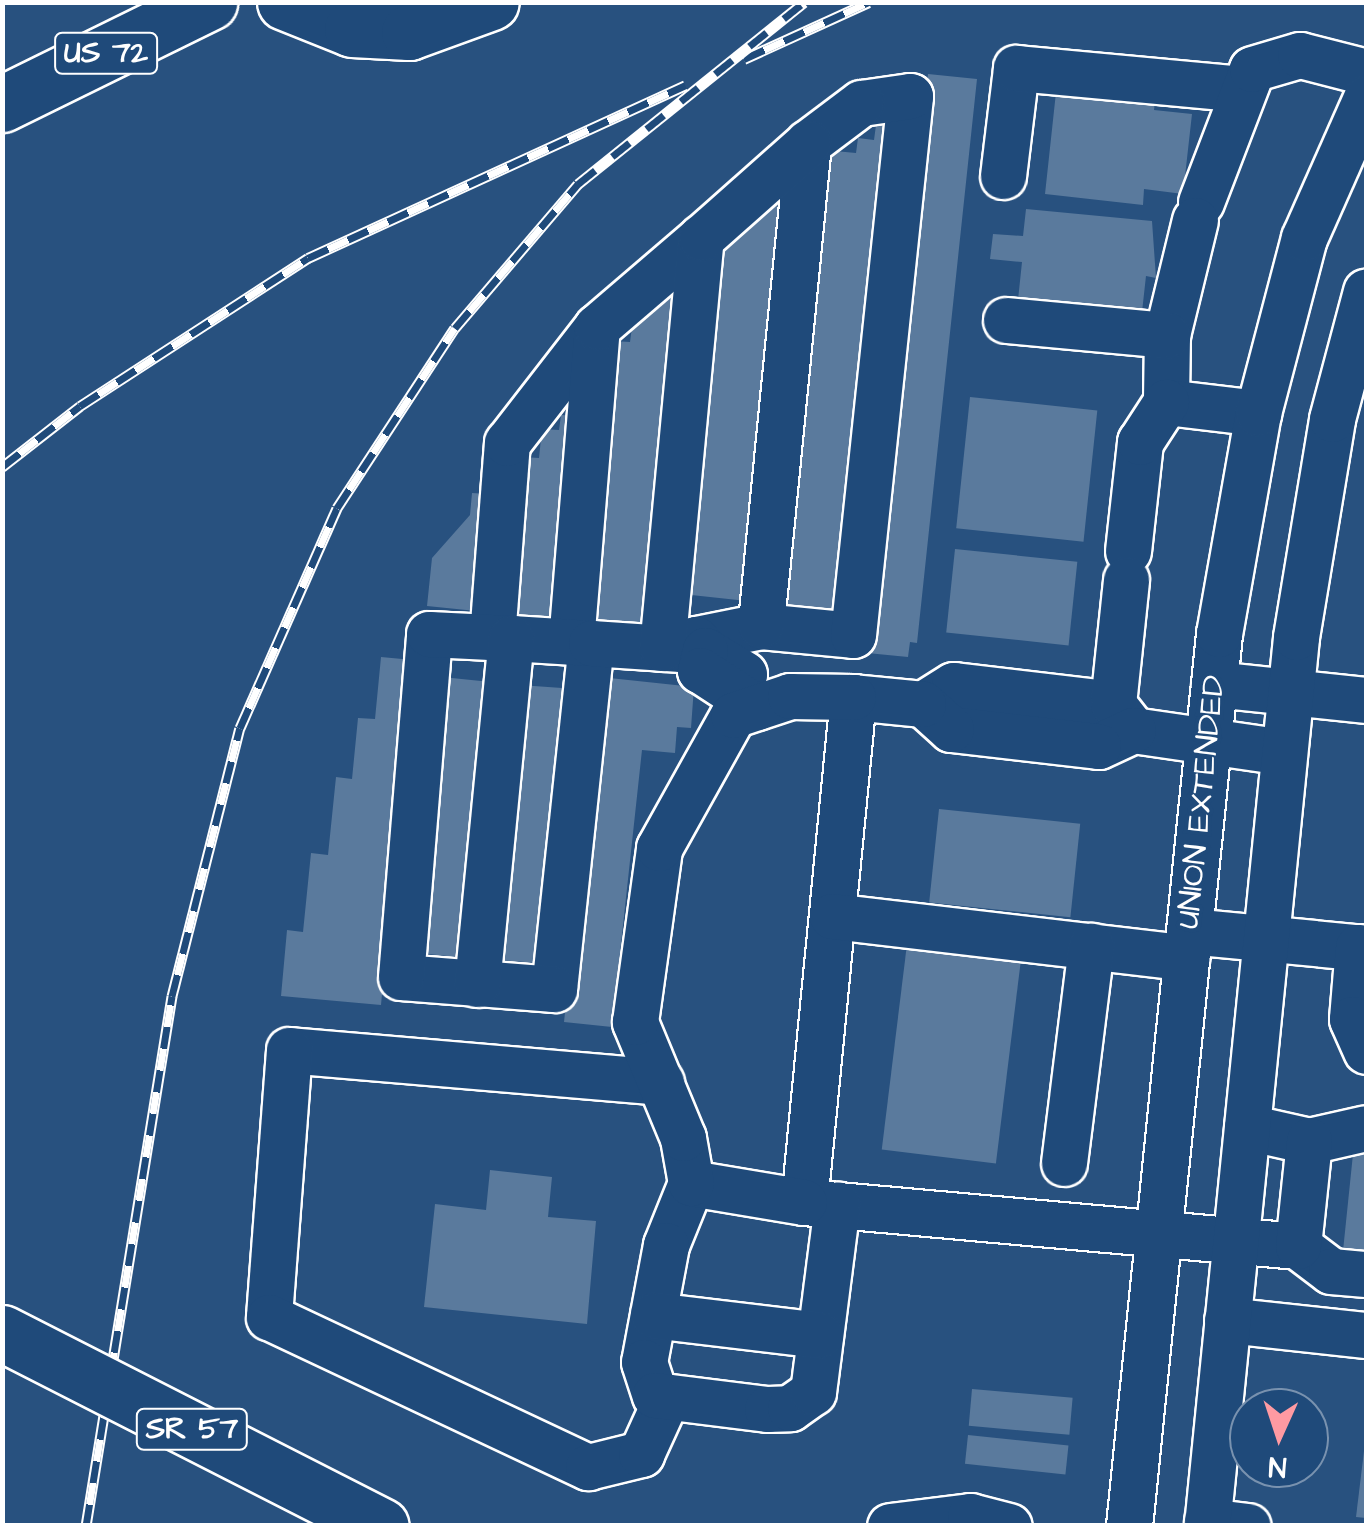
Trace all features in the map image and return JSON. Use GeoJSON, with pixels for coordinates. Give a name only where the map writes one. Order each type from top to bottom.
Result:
{"type":"FeatureCollection","features":[{"type":"Feature","properties":{"kind":"main road","name":"US 72"},"geometry":{"type":"LineString","coordinates":[[2,104],[209,2]]}},
{"type":"Feature","properties":{"kind":"main road"},"geometry":{"type":"LineString","coordinates":[[285,2],[352,29],[410,32],[492,2]]}},
{"type":"Feature","properties":{"kind":"main road","name":"SR 57"},"geometry":{"type":"LineString","coordinates":[[2,1333],[381,1526]]}},
{"type":"Feature","properties":{"kind":"street"},"geometry":{"type":"LineString","coordinates":[[1123,717],[1127,565],[1140,442],[1166,402],[1168,335],[1198,211],[1240,89],[1252,69],[1300,55],[1366,72]]}},
{"type":"Feature","properties":{"kind":"street"},"geometry":{"type":"LineString","coordinates":[[1003,176],[1016,68],[1240,89]]}},
{"type":"Feature","properties":{"kind":"street"},"geometry":{"type":"LineString","coordinates":[[477,984],[502,638],[507,444],[597,327],[808,142],[861,103],[910,96],[853,634],[761,626],[688,646],[581,643],[502,638],[429,634],[401,977],[477,984],[554,989],[581,643],[597,327]]}},
{"type":"Feature","properties":{"kind":"street","name":"UNION EXTENDED"},"geometry":{"type":"LineString","coordinates":[[1129,1526],[1214,684],[1258,414],[1304,238],[1366,98]]}},
{"type":"Feature","properties":{"kind":"street"},"geometry":{"type":"LineString","coordinates":[[761,626],[808,142]]}},
{"type":"Feature","properties":{"kind":"street"},"geometry":{"type":"LineString","coordinates":[[688,646],[701,238]]}},
{"type":"Feature","properties":{"kind":"street"},"geometry":{"type":"LineString","coordinates":[[1221,1524],[1227,1320],[1290,692],[1332,418],[1366,291]]}},
{"type":"Feature","properties":{"kind":"street"},"geometry":{"type":"LineString","coordinates":[[1006,320],[1168,335]]}},
{"type":"Feature","properties":{"kind":"street"},"geometry":{"type":"LineString","coordinates":[[1166,402],[1258,414]]}},
{"type":"Feature","properties":{"kind":"street"},"geometry":{"type":"LineString","coordinates":[[688,646],[744,674],[749,699]]}},
{"type":"Feature","properties":{"kind":"street"},"geometry":{"type":"LineString","coordinates":[[1214,684],[1366,700]]}},
{"type":"Feature","properties":{"kind":"street"},"geometry":{"type":"LineString","coordinates":[[854,697],[832,916],[820,1336],[813,1392],[790,1408],[654,1396],[644,1362],[653,1315],[691,1183],[661,1082],[635,1022],[659,848],[732,715],[749,699],[790,696],[854,697],[923,704],[954,685],[1123,717],[1208,742],[1284,752]]}},
{"type":"Feature","properties":{"kind":"street"},"geometry":{"type":"LineString","coordinates":[[832,916],[1091,946],[1266,939],[1362,948],[1352,1018],[1366,1051]]}},
{"type":"Feature","properties":{"kind":"street"},"geometry":{"type":"LineString","coordinates":[[1064,1163],[1091,946]]}},
{"type":"Feature","properties":{"kind":"street"},"geometry":{"type":"LineString","coordinates":[[661,1082],[289,1050],[269,1317],[588,1467],[641,1454],[667,1397]]}},
{"type":"Feature","properties":{"kind":"street"},"geometry":{"type":"LineString","coordinates":[[1247,1127],[1309,1141],[1366,1128]]}},
{"type":"Feature","properties":{"kind":"street"},"geometry":{"type":"LineString","coordinates":[[1298,1246],[1309,1141]]}},
{"type":"Feature","properties":{"kind":"street"},"geometry":{"type":"LineString","coordinates":[[691,1183],[821,1204],[1298,1246],[1332,1270],[1366,1274]]}},
{"type":"Feature","properties":{"kind":"street"},"geometry":{"type":"LineString","coordinates":[[653,1315],[820,1336]]}},
{"type":"Feature","properties":{"kind":"street"},"geometry":{"type":"LineString","coordinates":[[1227,1320],[1366,1335]]}},
{"type":"Feature","properties":{"kind":"street"},"geometry":{"type":"LineString","coordinates":[[890,1526],[970,1516],[1009,1526]]}},
{"type":"Feature","properties":{"kind":"building"},"geometry":{"type":"Polygon","coordinates":[[[928,74],[977,79],[917,643],[910,642],[908,657],[867,653],[928,74]]]}},
{"type":"Feature","properties":{"kind":"building"},"geometry":{"type":"Polygon","coordinates":[[[1057,83],[1156,94],[1154,110],[1192,114],[1183,194],[1144,189],[1143,205],[1045,194],[1057,83]]]}},
{"type":"Feature","properties":{"kind":"building"},"geometry":{"type":"Polygon","coordinates":[[[876,125],[892,126],[841,611],[776,604],[824,150],[856,153],[858,138],[874,140],[876,125]]]}},
{"type":"Feature","properties":{"kind":"building"},"geometry":{"type":"Polygon","coordinates":[[[773,193],[790,194],[747,601],[682,594],[719,234],[738,220],[754,222],[755,206],[771,208],[773,193]]]}},
{"type":"Feature","properties":{"kind":"building"},"geometry":{"type":"Polygon","coordinates":[[[1026,209],[1152,221],[1156,278],[1146,276],[1142,312],[1018,300],[1022,262],[990,259],[993,234],[1023,236],[1026,209]]]}},
{"type":"Feature","properties":{"kind":"building"},"geometry":{"type":"Polygon","coordinates":[[[669,285],[684,287],[649,630],[584,623],[613,341],[630,342],[634,312],[649,313],[650,298],[667,300],[669,285]]]}},
{"type":"Feature","properties":{"kind":"building"},"geometry":{"type":"Polygon","coordinates":[[[970,397],[1097,410],[1084,542],[956,528],[970,397]]]}},
{"type":"Feature","properties":{"kind":"building"},"geometry":{"type":"Polygon","coordinates":[[[561,415],[577,416],[555,620],[505,615],[522,457],[539,458],[542,429],[559,430],[561,415]]]}},
{"type":"Feature","properties":{"kind":"building"},"geometry":{"type":"Polygon","coordinates":[[[472,493],[488,494],[476,611],[427,606],[432,558],[470,515],[472,493]]]}},
{"type":"Feature","properties":{"kind":"building"},"geometry":{"type":"Polygon","coordinates":[[[955,549],[1077,562],[1069,645],[946,633],[955,549]]]}},
{"type":"Feature","properties":{"kind":"building"},"geometry":{"type":"Polygon","coordinates":[[[381,657],[413,660],[381,1005],[281,996],[287,930],[303,932],[311,853],[328,855],[336,777],[352,779],[358,718],[375,719],[381,657]]]}},
{"type":"Feature","properties":{"kind":"building"},"geometry":{"type":"Polygon","coordinates":[[[442,677],[491,682],[462,958],[413,952],[442,677]]]}},
{"type":"Feature","properties":{"kind":"building"},"geometry":{"type":"Polygon","coordinates":[[[600,677],[694,687],[691,728],[677,727],[675,753],[642,750],[612,1027],[564,1022],[600,677]]]}},
{"type":"Feature","properties":{"kind":"building"},"geometry":{"type":"Polygon","coordinates":[[[520,685],[569,688],[550,964],[501,960],[520,685]]]}},
{"type":"Feature","properties":{"kind":"building"},"geometry":{"type":"Polygon","coordinates":[[[939,809],[1080,824],[1070,917],[929,902],[939,809]]]}},
{"type":"Feature","properties":{"kind":"building"},"geometry":{"type":"Polygon","coordinates":[[[907,944],[1021,958],[996,1163],[882,1149],[907,944]]]}},
{"type":"Feature","properties":{"kind":"building"},"geometry":{"type":"Polygon","coordinates":[[[1353,1154],[1366,1155],[1366,1254],[1343,1251],[1353,1154]]]}},
{"type":"Feature","properties":{"kind":"building"},"geometry":{"type":"Polygon","coordinates":[[[490,1170],[552,1177],[548,1217],[596,1221],[587,1324],[424,1307],[435,1204],[486,1210],[490,1170]]]}},
{"type":"Feature","properties":{"kind":"building"},"geometry":{"type":"Polygon","coordinates":[[[972,1389],[1073,1398],[1069,1435],[969,1426],[972,1389]]]}},
{"type":"Feature","properties":{"kind":"building"},"geometry":{"type":"Polygon","coordinates":[[[968,1435],[1068,1446],[1065,1474],[965,1464],[968,1435]]]}},
{"type":"Feature","properties":{"kind":"building"},"geometry":{"type":"Polygon","coordinates":[[[1366,1451],[1366,1518],[1356,1517],[1366,1451]]]}},
{"type":"Feature","properties":{"kind":"railway"},"geometry":{"type":"LineString","coordinates":[[86,1526],[172,996],[240,728],[337,508],[455,328],[578,184],[804,2]]}},
{"type":"Feature","properties":{"kind":"railway"},"geometry":{"type":"LineString","coordinates":[[744,59],[869,2]]}},
{"type":"Feature","properties":{"kind":"railway"},"geometry":{"type":"LineString","coordinates":[[2,467],[80,406],[308,258],[685,85]]}}]}
